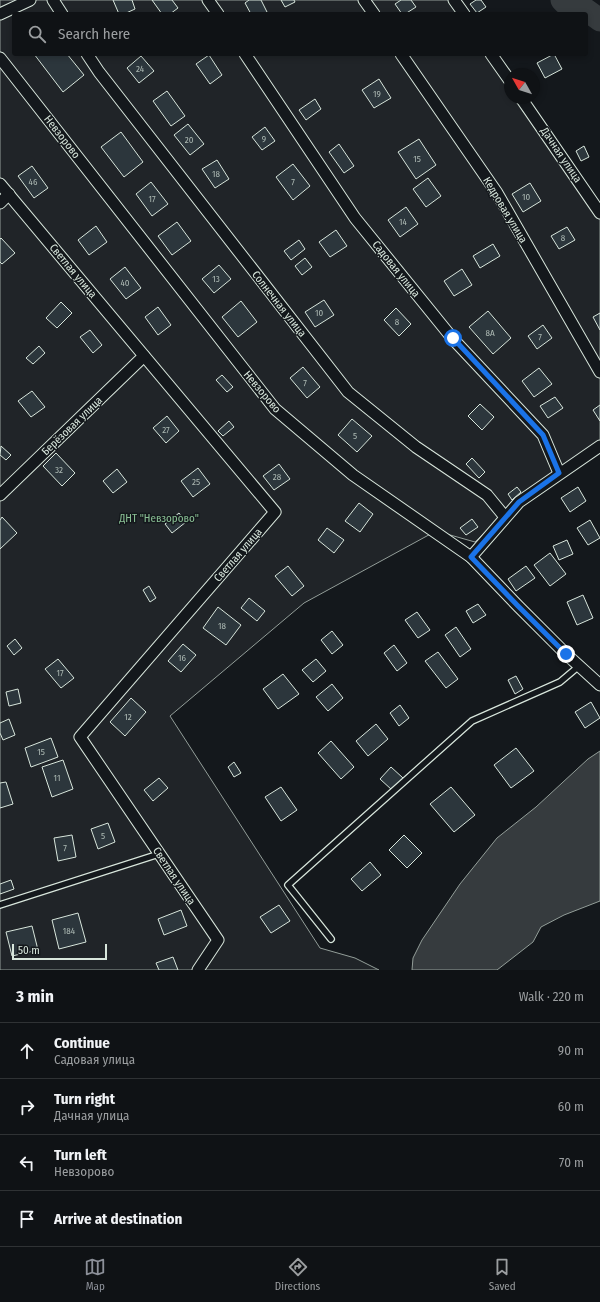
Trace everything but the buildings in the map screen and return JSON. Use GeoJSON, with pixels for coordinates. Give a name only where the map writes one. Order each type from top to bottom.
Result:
{"type":"FeatureCollection","features":[{"type":"Feature","properties":{"kind":"street"},"geometry":{"type":"LineString","coordinates":[[0,14],[30,0]]}},
{"type":"Feature","properties":{"kind":"street"},"geometry":{"type":"LineString","coordinates":[[53,0],[61,12]]}},
{"type":"Feature","properties":{"kind":"street"},"geometry":{"type":"LineString","coordinates":[[208,0],[217,12]]}},
{"type":"Feature","properties":{"kind":"street"},"geometry":{"type":"LineString","coordinates":[[364,0],[373,12]]}},
{"type":"Feature","properties":{"kind":"street"},"geometry":{"type":"LineString","coordinates":[[454,0],[463,12]]}},
{"type":"Feature","properties":{"kind":"street","name":"Солнечная улица"},"geometry":{"type":"LineString","coordinates":[[88,56],[99,72],[348,392],[416,447],[487,495],[505,517]]}},
{"type":"Feature","properties":{"kind":"street","name":"Садовая улица"},"geometry":{"type":"LineString","coordinates":[[245,56],[355,218],[453,338],[543,435],[559,473]]}},
{"type":"Feature","properties":{"kind":"street","name":"Кедровая улица"},"geometry":{"type":"LineString","coordinates":[[402,56],[497,193],[600,372]]}},
{"type":"Feature","properties":{"kind":"street"},"geometry":{"type":"LineString","coordinates":[[492,56],[504,72]]}},
{"type":"Feature","properties":{"kind":"street","name":"Невзорово"},"geometry":{"type":"LineString","coordinates":[[0,58],[275,409],[353,475],[471,557],[518,606],[600,685]]}},
{"type":"Feature","properties":{"kind":"street","name":"Дачная улица"},"geometry":{"type":"LineString","coordinates":[[525,104],[600,213]]}},
{"type":"Feature","properties":{"kind":"street","name":"Светлая улица"},"geometry":{"type":"LineString","coordinates":[[0,184],[275,512],[80,737],[218,940],[198,970]]}},
{"type":"Feature","properties":{"kind":"street"},"geometry":{"type":"LineString","coordinates":[[0,203],[9,194]]}},
{"type":"Feature","properties":{"kind":"street","name":"Берёзовая улица"},"geometry":{"type":"LineString","coordinates":[[0,495],[144,356]]}},
{"type":"Feature","properties":{"kind":"street"},"geometry":{"type":"LineString","coordinates":[[471,557],[519,502],[600,446]]}},
{"type":"Feature","properties":{"kind":"lane"},"geometry":{"type":"LineString","coordinates":[[331,939],[288,885],[472,721],[560,682],[579,666]]}},
{"type":"Feature","properties":{"kind":"lane"},"geometry":{"type":"LineString","coordinates":[[0,905],[159,854]]}},
{"type":"Feature","properties":{"kind":"green space","name":"ДНТ \"Невзорово\""},"geometry":{"type":"Polygon","coordinates":[[[0,0],[460,0],[468,12],[12,12],[12,56],[497,56],[506,68],[504,68],[504,104],[530,104],[600,208],[600,453],[526,492],[475,542],[436,531],[304,603],[170,716],[320,948],[355,958],[379,970],[0,970],[0,0]]]}},
{"type":"Feature","properties":{"kind":"shaded area"},"geometry":{"type":"Polygon","coordinates":[[[600,751],[600,901],[564,915],[541,927],[533,942],[497,970],[412,970],[413,958],[422,940],[460,884],[497,838],[536,807],[588,759],[600,751]]]}},
{"type":"Feature","properties":{"kind":"waterway"},"geometry":{"type":"LineString","coordinates":[[562,0],[565,3],[582,7],[600,20]]}},
{"type":"Feature","properties":{"kind":"route"},"geometry":{"type":"LineString","coordinates":[[453,338],[543,435],[559,473],[519,502],[471,557],[566,654]]}}]}
